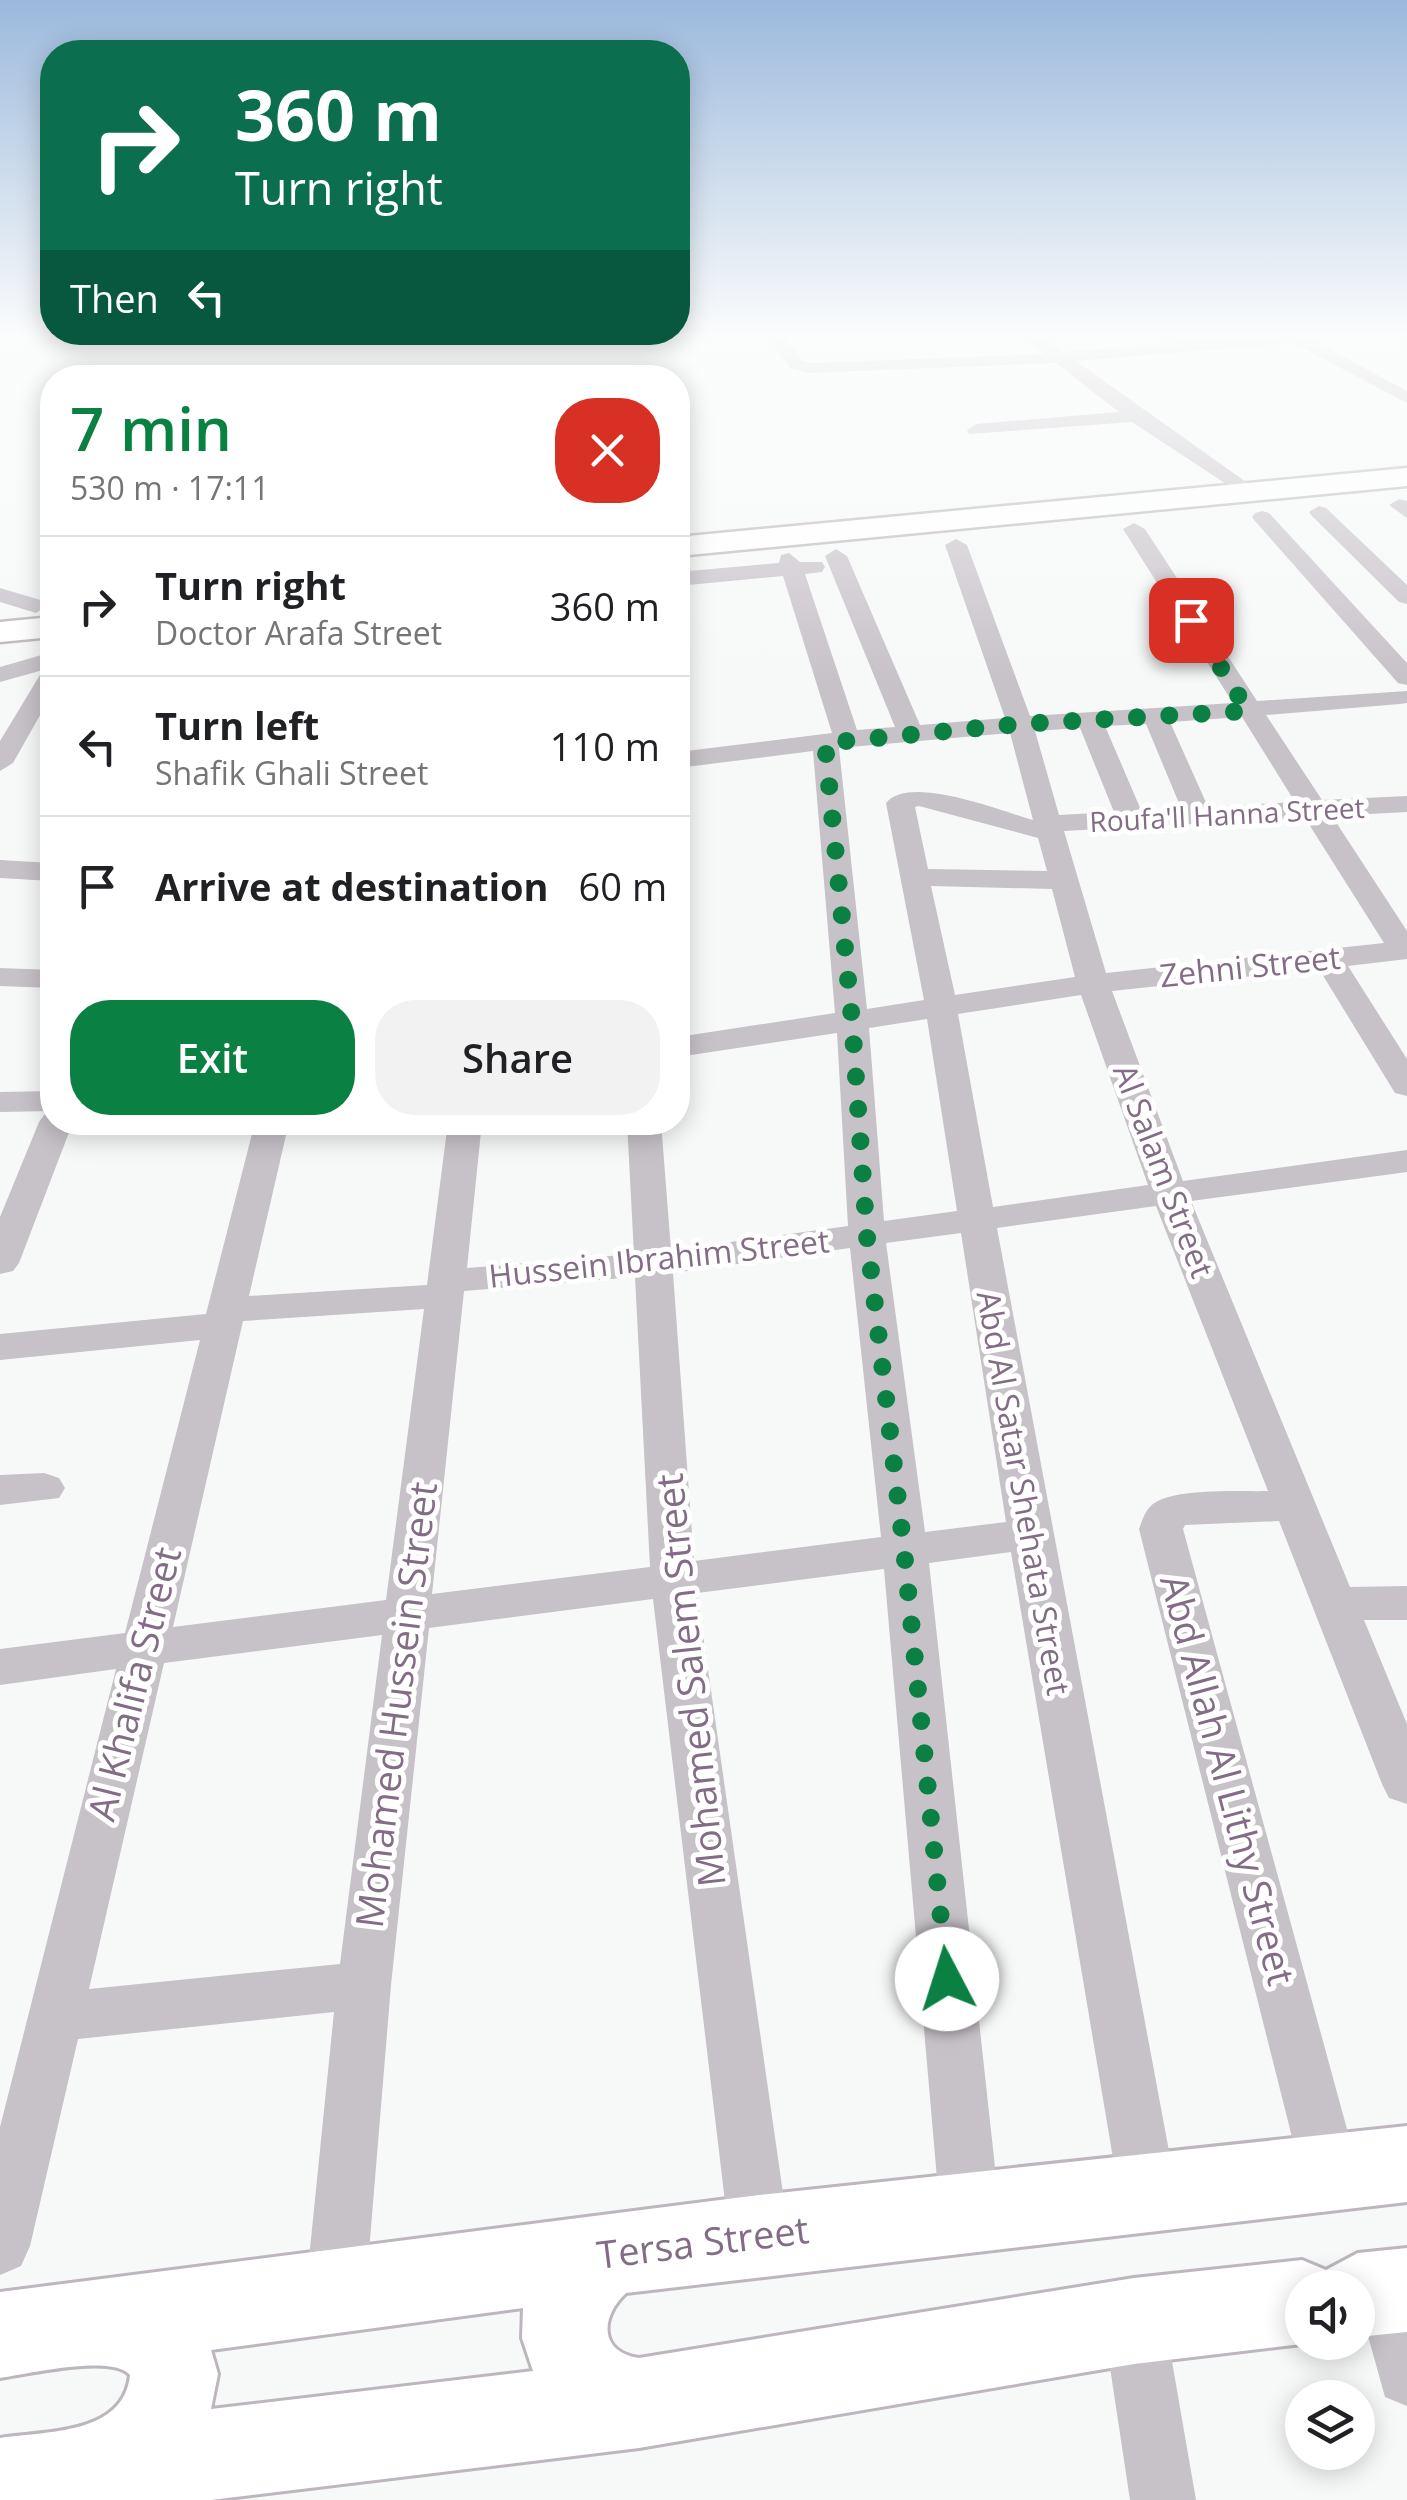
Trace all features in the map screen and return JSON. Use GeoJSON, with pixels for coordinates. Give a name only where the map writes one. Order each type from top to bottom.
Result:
{"type":"FeatureCollection","features":[{"type":"Feature","properties":{"kind":"main road"},"geometry":{"type":"LineString","coordinates":[[690,546],[1254,504],[1404,498]]}},
{"type":"Feature","properties":{"kind":"main road"},"geometry":{"type":"LineString","coordinates":[[0,609],[40,612]]}},
{"type":"Feature","properties":{"kind":"main road"},"geometry":{"type":"LineString","coordinates":[[0,632],[40,616]]}},
{"type":"Feature","properties":{"kind":"main road","name":"Tersa Street"},"geometry":{"type":"LineString","coordinates":[[0,2335],[609,2254],[1368,2168]]}},
{"type":"Feature","properties":{"kind":"main road"},"geometry":{"type":"LineString","coordinates":[[609,2254],[585,2272],[569,2296],[563,2325],[568,2355],[585,2380],[609,2397],[639,2403]]}},
{"type":"Feature","properties":{"kind":"main road"},"geometry":{"type":"LineString","coordinates":[[0,2484],[117,2466],[639,2403],[1134,2321],[1285,2304]]}},
{"type":"Feature","properties":{"kind":"main road"},"geometry":{"type":"LineString","coordinates":[[98,2320],[140,2330],[158,2340],[169,2360],[173,2382],[157,2430],[117,2466]]}},
{"type":"Feature","properties":{"kind":"street"},"geometry":{"type":"LineString","coordinates":[[1180,449],[1254,504],[1405,693]]}},
{"type":"Feature","properties":{"kind":"street"},"geometry":{"type":"LineString","coordinates":[[1319,512],[1407,597]]}},
{"type":"Feature","properties":{"kind":"street"},"geometry":{"type":"LineString","coordinates":[[1134,529],[1248,711],[1406,950]]}},
{"type":"Feature","properties":{"kind":"street","name":"Al Salam Street"},"geometry":{"type":"LineString","coordinates":[[956,545],[1020,724],[1094,984],[1170,1195],[1407,1784]]}},
{"type":"Feature","properties":{"kind":"street"},"geometry":{"type":"LineString","coordinates":[[690,577],[842,561],[911,734]]}},
{"type":"Feature","properties":{"kind":"street"},"geometry":{"type":"LineString","coordinates":[[791,564],[836,742],[867,1237],[904,1550],[970,2213]]}},
{"type":"Feature","properties":{"kind":"street"},"geometry":{"type":"LineString","coordinates":[[0,595],[40,610]]}},
{"type":"Feature","properties":{"kind":"street"},"geometry":{"type":"LineString","coordinates":[[0,674],[40,662]]}},
{"type":"Feature","properties":{"kind":"street"},"geometry":{"type":"LineString","coordinates":[[690,759],[911,734],[1248,711],[1405,693]]}},
{"type":"Feature","properties":{"kind":"street"},"geometry":{"type":"LineString","coordinates":[[0,763],[40,695]]}},
{"type":"Feature","properties":{"kind":"street"},"geometry":{"type":"LineString","coordinates":[[1155,716],[1200,816]]}},
{"type":"Feature","properties":{"kind":"street"},"geometry":{"type":"LineString","coordinates":[[1090,720],[1131,820]]}},
{"type":"Feature","properties":{"kind":"street","name":"Roufa'll Hanna Street"},"geometry":{"type":"LineString","coordinates":[[908,797],[1048,828],[1407,804]]}},
{"type":"Feature","properties":{"kind":"street","name":"Abd Al Satar Shehata Street"},"geometry":{"type":"LineString","coordinates":[[908,797],[900,802],[941,1006],[1148,2194]]}},
{"type":"Feature","properties":{"kind":"street"},"geometry":{"type":"LineString","coordinates":[[0,869],[40,871]]}},
{"type":"Feature","properties":{"kind":"street"},"geometry":{"type":"LineString","coordinates":[[914,877],[1062,880]]}},
{"type":"Feature","properties":{"kind":"street","name":"Zehni Street"},"geometry":{"type":"LineString","coordinates":[[690,1045],[1094,984],[1406,950]]}},
{"type":"Feature","properties":{"kind":"street"},"geometry":{"type":"LineString","coordinates":[[1328,959],[1407,1086]]}},
{"type":"Feature","properties":{"kind":"street"},"geometry":{"type":"LineString","coordinates":[[0,977],[40,979]]}},
{"type":"Feature","properties":{"kind":"street"},"geometry":{"type":"LineString","coordinates":[[0,1102],[40,1101]]}},
{"type":"Feature","properties":{"kind":"street"},"geometry":{"type":"LineString","coordinates":[[1,1259],[51,1135]]}},
{"type":"Feature","properties":{"kind":"street","name":"Al Khalifa Street"},"geometry":{"type":"LineString","coordinates":[[0,2246],[269,1135]]}},
{"type":"Feature","properties":{"kind":"street","name":"Mohamed Hussein Street"},"geometry":{"type":"LineString","coordinates":[[336,2288],[364,1985],[463,1135]]}},
{"type":"Feature","properties":{"kind":"street","name":"Mohamed Salem Street"},"geometry":{"type":"LineString","coordinates":[[645,1135],[673,1580],[759,2236]]}},
{"type":"Feature","properties":{"kind":"street","name":"Hussein Ibrahim Street"},"geometry":{"type":"LineString","coordinates":[[0,1346],[976,1223],[1407,1161]]}},
{"type":"Feature","properties":{"kind":"street"},"geometry":{"type":"LineString","coordinates":[[0,1490],[44,1488]]}},
{"type":"Feature","properties":{"kind":"street","name":"Abd Allah Al Lithy Street"},"geometry":{"type":"LineString","coordinates":[[1297,1506],[1176,1510],[1166,1516],[1161,1529],[1368,2168]]}},
{"type":"Feature","properties":{"kind":"street"},"geometry":{"type":"LineString","coordinates":[[0,1667],[1030,1534]]}},
{"type":"Feature","properties":{"kind":"street"},"geometry":{"type":"LineString","coordinates":[[1337,1604],[1407,1603]]}},
{"type":"Feature","properties":{"kind":"street"},"geometry":{"type":"LineString","coordinates":[[54,2018],[364,1985]]}},
{"type":"Feature","properties":{"kind":"street"},"geometry":{"type":"LineString","coordinates":[[1384,2293],[1407,2375]]}},
{"type":"Feature","properties":{"kind":"street"},"geometry":{"type":"LineString","coordinates":[[1134,2321],[1162,2500]]}},
{"type":"Feature","properties":{"kind":"route"},"geometry":{"type":"LineString","coordinates":[[947,1979],[904,1550],[867,1237],[852,1020],[825,743],[1020,724],[1248,711],[1191,620]]}}]}
